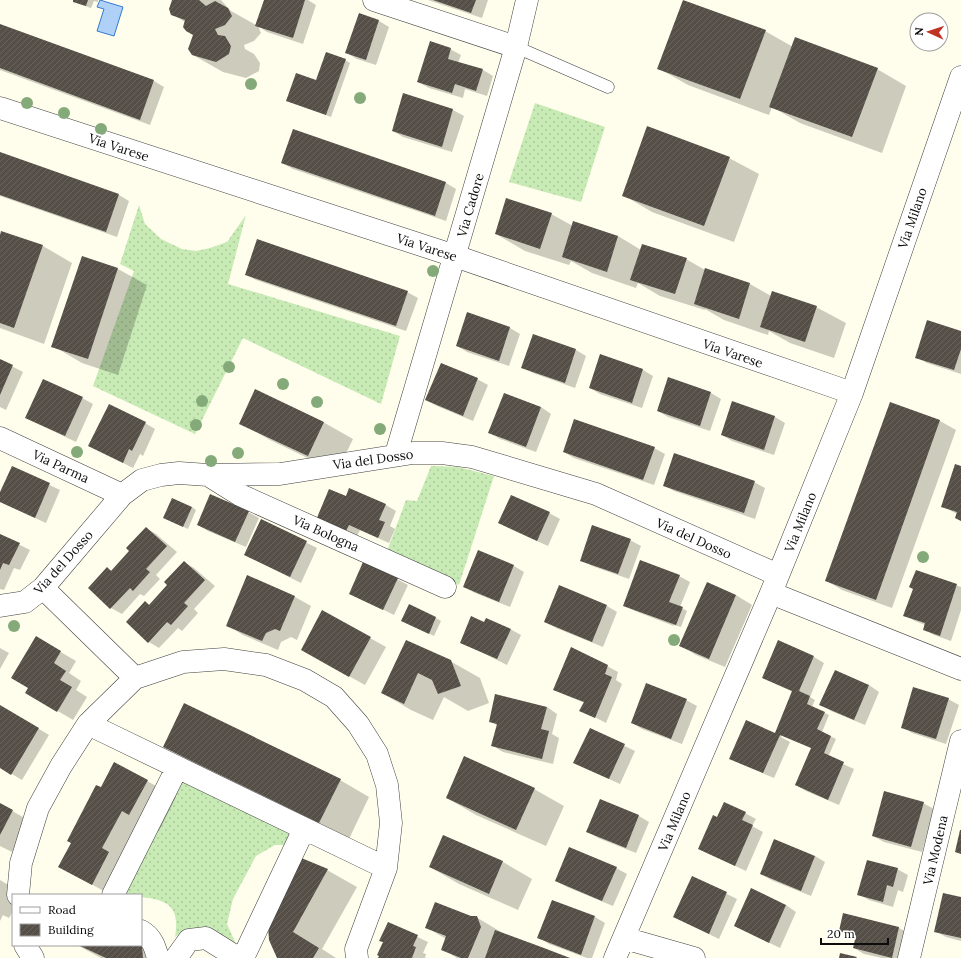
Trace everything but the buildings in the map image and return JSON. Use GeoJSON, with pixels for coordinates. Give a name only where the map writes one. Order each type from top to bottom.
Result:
{"type":"FeatureCollection","features":[{"type":"Feature","properties":{"kind":"street"},"geometry":{"type":"LineString","coordinates":[[374,0],[516,47]]}},
{"type":"Feature","properties":{"kind":"street","name":"Via Cadore"},"geometry":{"type":"LineString","coordinates":[[396,454],[516,47],[527,0]]}},
{"type":"Feature","properties":{"kind":"street","name":"Via Milano"},"geometry":{"type":"LineString","coordinates":[[615,958],[775,584],[852,393],[961,77]]}},
{"type":"Feature","properties":{"kind":"street","name":"Via Varese"},"geometry":{"type":"LineString","coordinates":[[0,108],[455,256],[852,393]]}},
{"type":"Feature","properties":{"kind":"street","name":"Via Parma"},"geometry":{"type":"LineString","coordinates":[[0,438],[122,495]]}},
{"type":"Feature","properties":{"kind":"street","name":"Via del Dosso"},"geometry":{"type":"LineString","coordinates":[[0,606],[25,602],[43,588],[122,495],[142,480],[161,475],[179,473],[208,475],[280,474],[396,454],[442,454],[472,457],[596,494],[775,584],[961,669]]}},
{"type":"Feature","properties":{"kind":"street","name":"Via Bologna"},"geometry":{"type":"LineString","coordinates":[[208,475],[240,495],[446,587]]}},
{"type":"Feature","properties":{"kind":"street"},"geometry":{"type":"LineString","coordinates":[[43,588],[135,678]]}},
{"type":"Feature","properties":{"kind":"street"},"geometry":{"type":"LineString","coordinates":[[18,894],[21,863],[38,808],[61,766],[88,724],[135,678],[183,662],[224,659],[266,665],[305,680],[334,697],[358,724],[377,754],[387,785],[391,823],[386,868],[356,949],[357,958]]}},
{"type":"Feature","properties":{"kind":"street"},"geometry":{"type":"LineString","coordinates":[[88,724],[386,868]]}},
{"type":"Feature","properties":{"kind":"street","name":"Via Modena"},"geometry":{"type":"LineString","coordinates":[[909,958],[961,741]]}},
{"type":"Feature","properties":{"kind":"street"},"geometry":{"type":"LineString","coordinates":[[114,894],[177,768]]}},
{"type":"Feature","properties":{"kind":"street"},"geometry":{"type":"LineString","coordinates":[[243,958],[304,829]]}},
{"type":"Feature","properties":{"kind":"street"},"geometry":{"type":"LineString","coordinates":[[142,932],[154,943],[158,958]]}},
{"type":"Feature","properties":{"kind":"street"},"geometry":{"type":"LineString","coordinates":[[176,958],[189,940],[206,938],[238,958]]}},
{"type":"Feature","properties":{"kind":"street"},"geometry":{"type":"LineString","coordinates":[[624,938],[694,958]]}},
{"type":"Feature","properties":{"kind":"street"},"geometry":{"type":"LineString","coordinates":[[26,946],[33,958]]}},
{"type":"Feature","properties":{"kind":"lane"},"geometry":{"type":"LineString","coordinates":[[516,47],[608,87]]}},
{"type":"Feature","properties":{"kind":"green space"},"geometry":{"type":"Polygon","coordinates":[[[535,103],[605,127],[581,202],[509,182],[535,103]]]}},
{"type":"Feature","properties":{"kind":"green space"},"geometry":{"type":"Polygon","coordinates":[[[139,205],[145,224],[161,239],[182,249],[196,251],[227,242],[246,215],[228,284],[400,336],[381,404],[243,338],[195,434],[93,386],[134,271],[120,264],[139,205]]]}},
{"type":"Feature","properties":{"kind":"green space"},"geometry":{"type":"Polygon","coordinates":[[[431,466],[458,467],[494,476],[459,585],[386,554],[406,500],[417,501],[431,466]]]}},
{"type":"Feature","properties":{"kind":"green space"},"geometry":{"type":"Polygon","coordinates":[[[180,776],[294,830],[285,845],[275,845],[256,856],[233,899],[227,924],[236,944],[198,929],[187,930],[175,937],[176,919],[174,912],[165,903],[159,900],[142,897],[142,894],[120,894],[180,776]]]}},
{"type":"Feature","properties":{"kind":"water"},"geometry":{"type":"Polygon","coordinates":[[[100,0],[123,7],[114,36],[97,31],[104,9],[97,7],[100,0]]]}}]}
